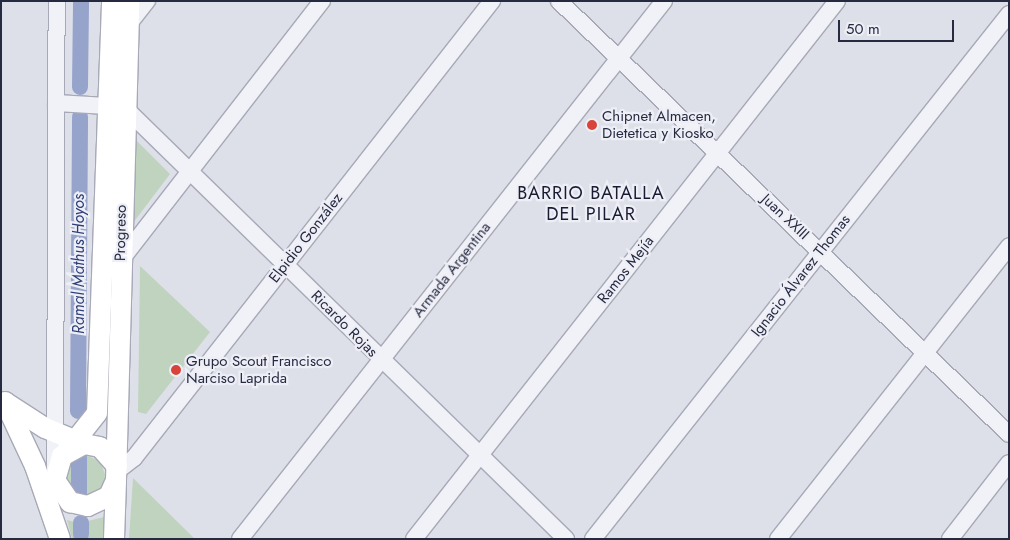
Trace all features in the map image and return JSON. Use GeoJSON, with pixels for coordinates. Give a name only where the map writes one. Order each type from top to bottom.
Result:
{"type":"FeatureCollection","features":[{"type":"Feature","properties":{"kind":"main road","name":"Progreso"},"geometry":{"type":"LineString","coordinates":[[75,446],[97,413],[110,105],[112,1]]}},
{"type":"Feature","properties":{"kind":"main road","name":"Progreso"},"geometry":{"type":"LineString","coordinates":[[114,539],[121,260],[110,105],[128,25],[129,1]]}},
{"type":"Feature","properties":{"kind":"main road"},"geometry":{"type":"LineString","coordinates":[[3,400],[75,446],[106,452],[116,473],[109,496],[88,506],[70,502],[56,480],[35,466]]}},
{"type":"Feature","properties":{"kind":"main road"},"geometry":{"type":"LineString","coordinates":[[3,400],[35,466],[61,539]]}},
{"type":"Feature","properties":{"kind":"main road"},"geometry":{"type":"LineString","coordinates":[[61,539],[56,480],[75,446]]}},
{"type":"Feature","properties":{"kind":"street"},"geometry":{"type":"LineString","coordinates":[[56,480],[57,1]]}},
{"type":"Feature","properties":{"kind":"street"},"geometry":{"type":"LineString","coordinates":[[128,25],[147,1]]}},
{"type":"Feature","properties":{"kind":"street"},"geometry":{"type":"LineString","coordinates":[[121,260],[322,1]]}},
{"type":"Feature","properties":{"kind":"street","name":"Elpidio González"},"geometry":{"type":"LineString","coordinates":[[116,473],[134,458],[492,1]]}},
{"type":"Feature","properties":{"kind":"street","name":"Juan XXIII"},"geometry":{"type":"LineString","coordinates":[[559,1],[716,154],[821,251],[1009,434]]}},
{"type":"Feature","properties":{"kind":"street","name":"Armada Argentina"},"geometry":{"type":"LineString","coordinates":[[240,539],[664,1]]}},
{"type":"Feature","properties":{"kind":"street","name":"Ramos Mejía"},"geometry":{"type":"LineString","coordinates":[[414,539],[837,1]]}},
{"type":"Feature","properties":{"kind":"street","name":"Ignacio Álvarez Thomas"},"geometry":{"type":"LineString","coordinates":[[593,539],[1009,14]]}},
{"type":"Feature","properties":{"kind":"street"},"geometry":{"type":"LineString","coordinates":[[56,103],[110,105]]}},
{"type":"Feature","properties":{"kind":"street","name":"Ricardo Rojas"},"geometry":{"type":"LineString","coordinates":[[110,105],[189,171],[380,360],[566,539]]}},
{"type":"Feature","properties":{"kind":"street"},"geometry":{"type":"LineString","coordinates":[[778,539],[1009,246]]}},
{"type":"Feature","properties":{"kind":"street"},"geometry":{"type":"LineString","coordinates":[[30,419],[48,413],[57,389]]}},
{"type":"Feature","properties":{"kind":"street"},"geometry":{"type":"LineString","coordinates":[[950,539],[1009,463]]}},
{"type":"Feature","properties":{"kind":"green space"},"geometry":{"type":"Polygon","coordinates":[[[135,139],[170,174],[133,223],[135,139]]]}},
{"type":"Feature","properties":{"kind":"green space"},"geometry":{"type":"Polygon","coordinates":[[[140,266],[210,332],[146,414],[138,412],[140,266]]]}},
{"type":"Feature","properties":{"kind":"green space"},"geometry":{"type":"Polygon","coordinates":[[[83,454],[100,461],[106,477],[102,488],[84,498],[83,454]]]}},
{"type":"Feature","properties":{"kind":"green space"},"geometry":{"type":"Polygon","coordinates":[[[74,456],[75,496],[62,471],[74,456]]]}},
{"type":"Feature","properties":{"kind":"green space"},"geometry":{"type":"Polygon","coordinates":[[[133,478],[195,539],[129,539],[133,478]]]}},
{"type":"Feature","properties":{"kind":"green space"},"geometry":{"type":"Polygon","coordinates":[[[104,517],[103,539],[72,539],[67,520],[75,522],[77,535],[85,533],[84,522],[104,517]]]}},
{"type":"Feature","properties":{"kind":"waterway","name":"Ramal Mathus Hoyos"},"geometry":{"type":"LineString","coordinates":[[80,87],[81,1]]}},
{"type":"Feature","properties":{"kind":"waterway","name":"Ramal Mathus Hoyos"},"geometry":{"type":"LineString","coordinates":[[78,411],[80,117]]}},
{"type":"Feature","properties":{"kind":"waterway","name":"Ramal Mathus Hoyos"},"geometry":{"type":"LineString","coordinates":[[79,458],[79,495]]}},
{"type":"Feature","properties":{"kind":"waterway","name":"Ramal Mathus Hoyos"},"geometry":{"type":"LineString","coordinates":[[81,523],[81,534]]}},
{"type":"Feature","properties":{"kind":"place","name":"Chipnet Almacen, Dietetica y Kiosko"},"geometry":{"type":"Point","coordinates":[592,125]}},
{"type":"Feature","properties":{"kind":"place","name":"Grupo Scout Francisco Narciso Laprida"},"geometry":{"type":"Point","coordinates":[176,370]}},
{"type":"Feature","properties":{"kind":"district","name":"BARRIO BATALLA DEL PILAR"},"geometry":{"type":"Point","coordinates":[591,204]}}]}
